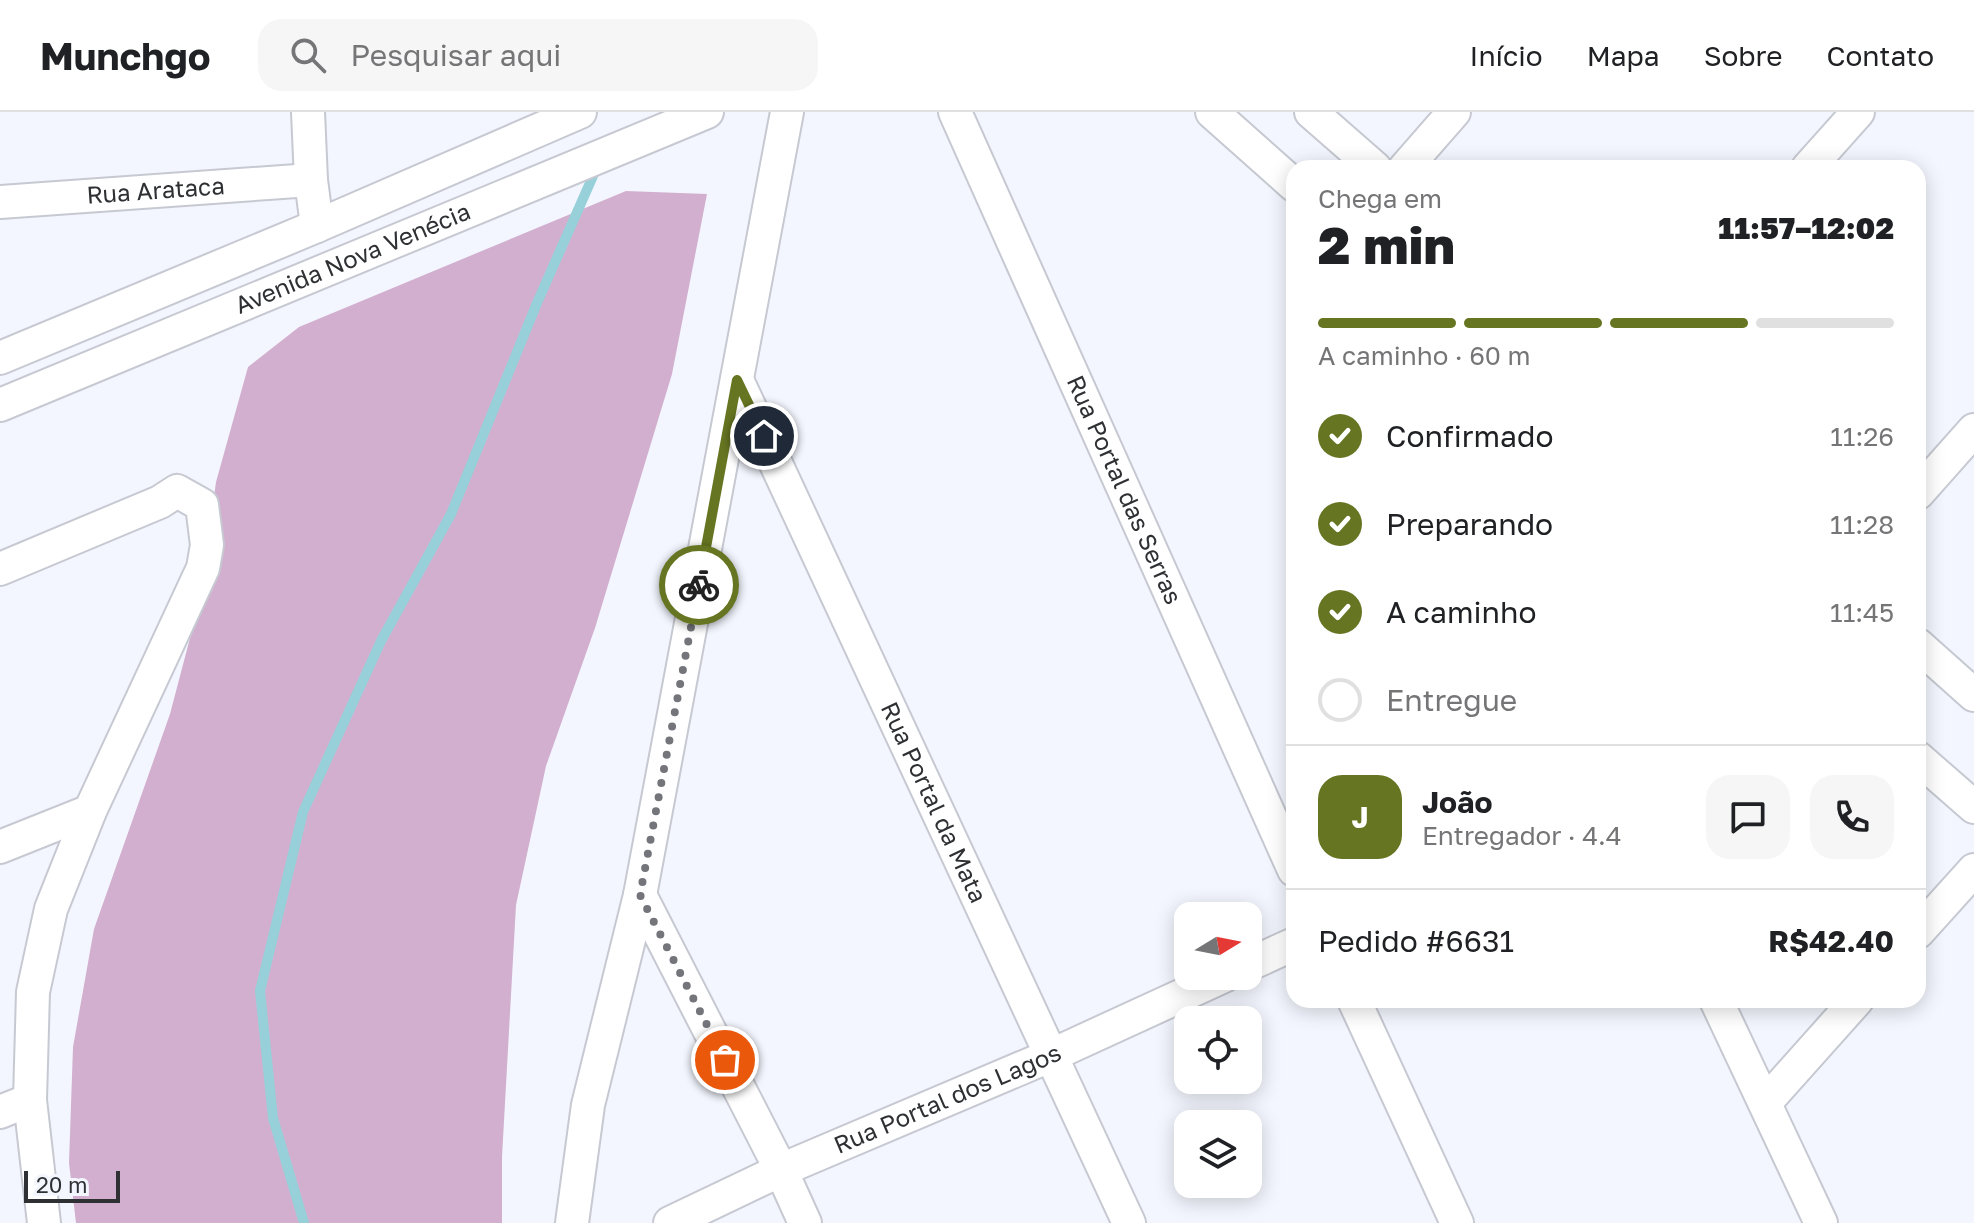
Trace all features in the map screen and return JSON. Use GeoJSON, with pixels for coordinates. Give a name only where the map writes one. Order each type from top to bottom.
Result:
{"type":"FeatureCollection","features":[{"type":"Feature","properties":{"kind":"street"},"geometry":{"type":"LineString","coordinates":[[308,112],[317,226]]}},
{"type":"Feature","properties":{"kind":"street","name":"Avenida Nova Venécia"},"geometry":{"type":"LineString","coordinates":[[0,358],[580,112]]}},
{"type":"Feature","properties":{"kind":"street","name":"Avenida Nova Venécia"},"geometry":{"type":"LineString","coordinates":[[0,405],[707,112]]}},
{"type":"Feature","properties":{"kind":"street"},"geometry":{"type":"LineString","coordinates":[[572,1223],[588,1105],[640,895],[787,112]]}},
{"type":"Feature","properties":{"kind":"street","name":"Rua Portal das Serras"},"geometry":{"type":"LineString","coordinates":[[955,112],[1286,852]]}},
{"type":"Feature","properties":{"kind":"street"},"geometry":{"type":"LineString","coordinates":[[1212,112],[1286,178]]}},
{"type":"Feature","properties":{"kind":"street"},"geometry":{"type":"LineString","coordinates":[[1311,112],[1366,160]]}},
{"type":"Feature","properties":{"kind":"street"},"geometry":{"type":"LineString","coordinates":[[1412,160],[1454,112]]}},
{"type":"Feature","properties":{"kind":"street"},"geometry":{"type":"LineString","coordinates":[[1815,160],[1858,112]]}},
{"type":"Feature","properties":{"kind":"street","name":"Rua Arataca"},"geometry":{"type":"LineString","coordinates":[[0,202],[311,180]]}},
{"type":"Feature","properties":{"kind":"street","name":"Rua Portal da Mata"},"geometry":{"type":"LineString","coordinates":[[737,380],[1129,1223]]}},
{"type":"Feature","properties":{"kind":"street"},"geometry":{"type":"LineString","coordinates":[[1926,484],[1974,430]]}},
{"type":"Feature","properties":{"kind":"street"},"geometry":{"type":"LineString","coordinates":[[0,569],[160,502],[177,491],[202,505],[207,545],[203,568],[90,811],[51,909],[33,992],[30,1100],[44,1223]]}},
{"type":"Feature","properties":{"kind":"street"},"geometry":{"type":"LineString","coordinates":[[1926,652],[1974,695]]}},
{"type":"Feature","properties":{"kind":"street"},"geometry":{"type":"LineString","coordinates":[[1926,765],[1974,807]]}},
{"type":"Feature","properties":{"kind":"street"},"geometry":{"type":"LineString","coordinates":[[0,847],[90,811]]}},
{"type":"Feature","properties":{"kind":"street"},"geometry":{"type":"LineString","coordinates":[[1926,923],[1974,870]]}},
{"type":"Feature","properties":{"kind":"street"},"geometry":{"type":"LineString","coordinates":[[640,895],[805,1223]]}},
{"type":"Feature","properties":{"kind":"street"},"geometry":{"type":"LineString","coordinates":[[1262,959],[1286,948]]}},
{"type":"Feature","properties":{"kind":"street","name":"Rua Portal dos Lagos"},"geometry":{"type":"LineString","coordinates":[[670,1223],[781,1170],[1052,1055],[1194,990]]}},
{"type":"Feature","properties":{"kind":"street"},"geometry":{"type":"LineString","coordinates":[[1358,1008],[1457,1223]]}},
{"type":"Feature","properties":{"kind":"street"},"geometry":{"type":"LineString","coordinates":[[1720,1008],[1821,1223]]}},
{"type":"Feature","properties":{"kind":"street"},"geometry":{"type":"LineString","coordinates":[[1765,1103],[1850,1008]]}},
{"type":"Feature","properties":{"kind":"street"},"geometry":{"type":"LineString","coordinates":[[0,1112],[30,1100]]}},
{"type":"Feature","properties":{"kind":"shaded area"},"geometry":{"type":"Polygon","coordinates":[[[626,191],[707,194],[672,374],[595,628],[546,766],[516,905],[502,1157],[502,1223],[76,1223],[69,1163],[73,1047],[94,929],[170,714],[200,600],[216,482],[248,367],[299,327],[626,191]]]}},
{"type":"Feature","properties":{"kind":"waterway"},"geometry":{"type":"LineString","coordinates":[[304,1223],[273,1118],[260,991],[303,812],[381,641],[451,514],[537,303],[593,176]]}},
{"type":"Feature","properties":{"kind":"way so far"},"geometry":{"type":"LineString","coordinates":[[699,585],[640,895],[725,1060]]}},
{"type":"Feature","properties":{"kind":"route"},"geometry":{"type":"LineString","coordinates":[[699,585],[737,380],[764,436]]}}]}
